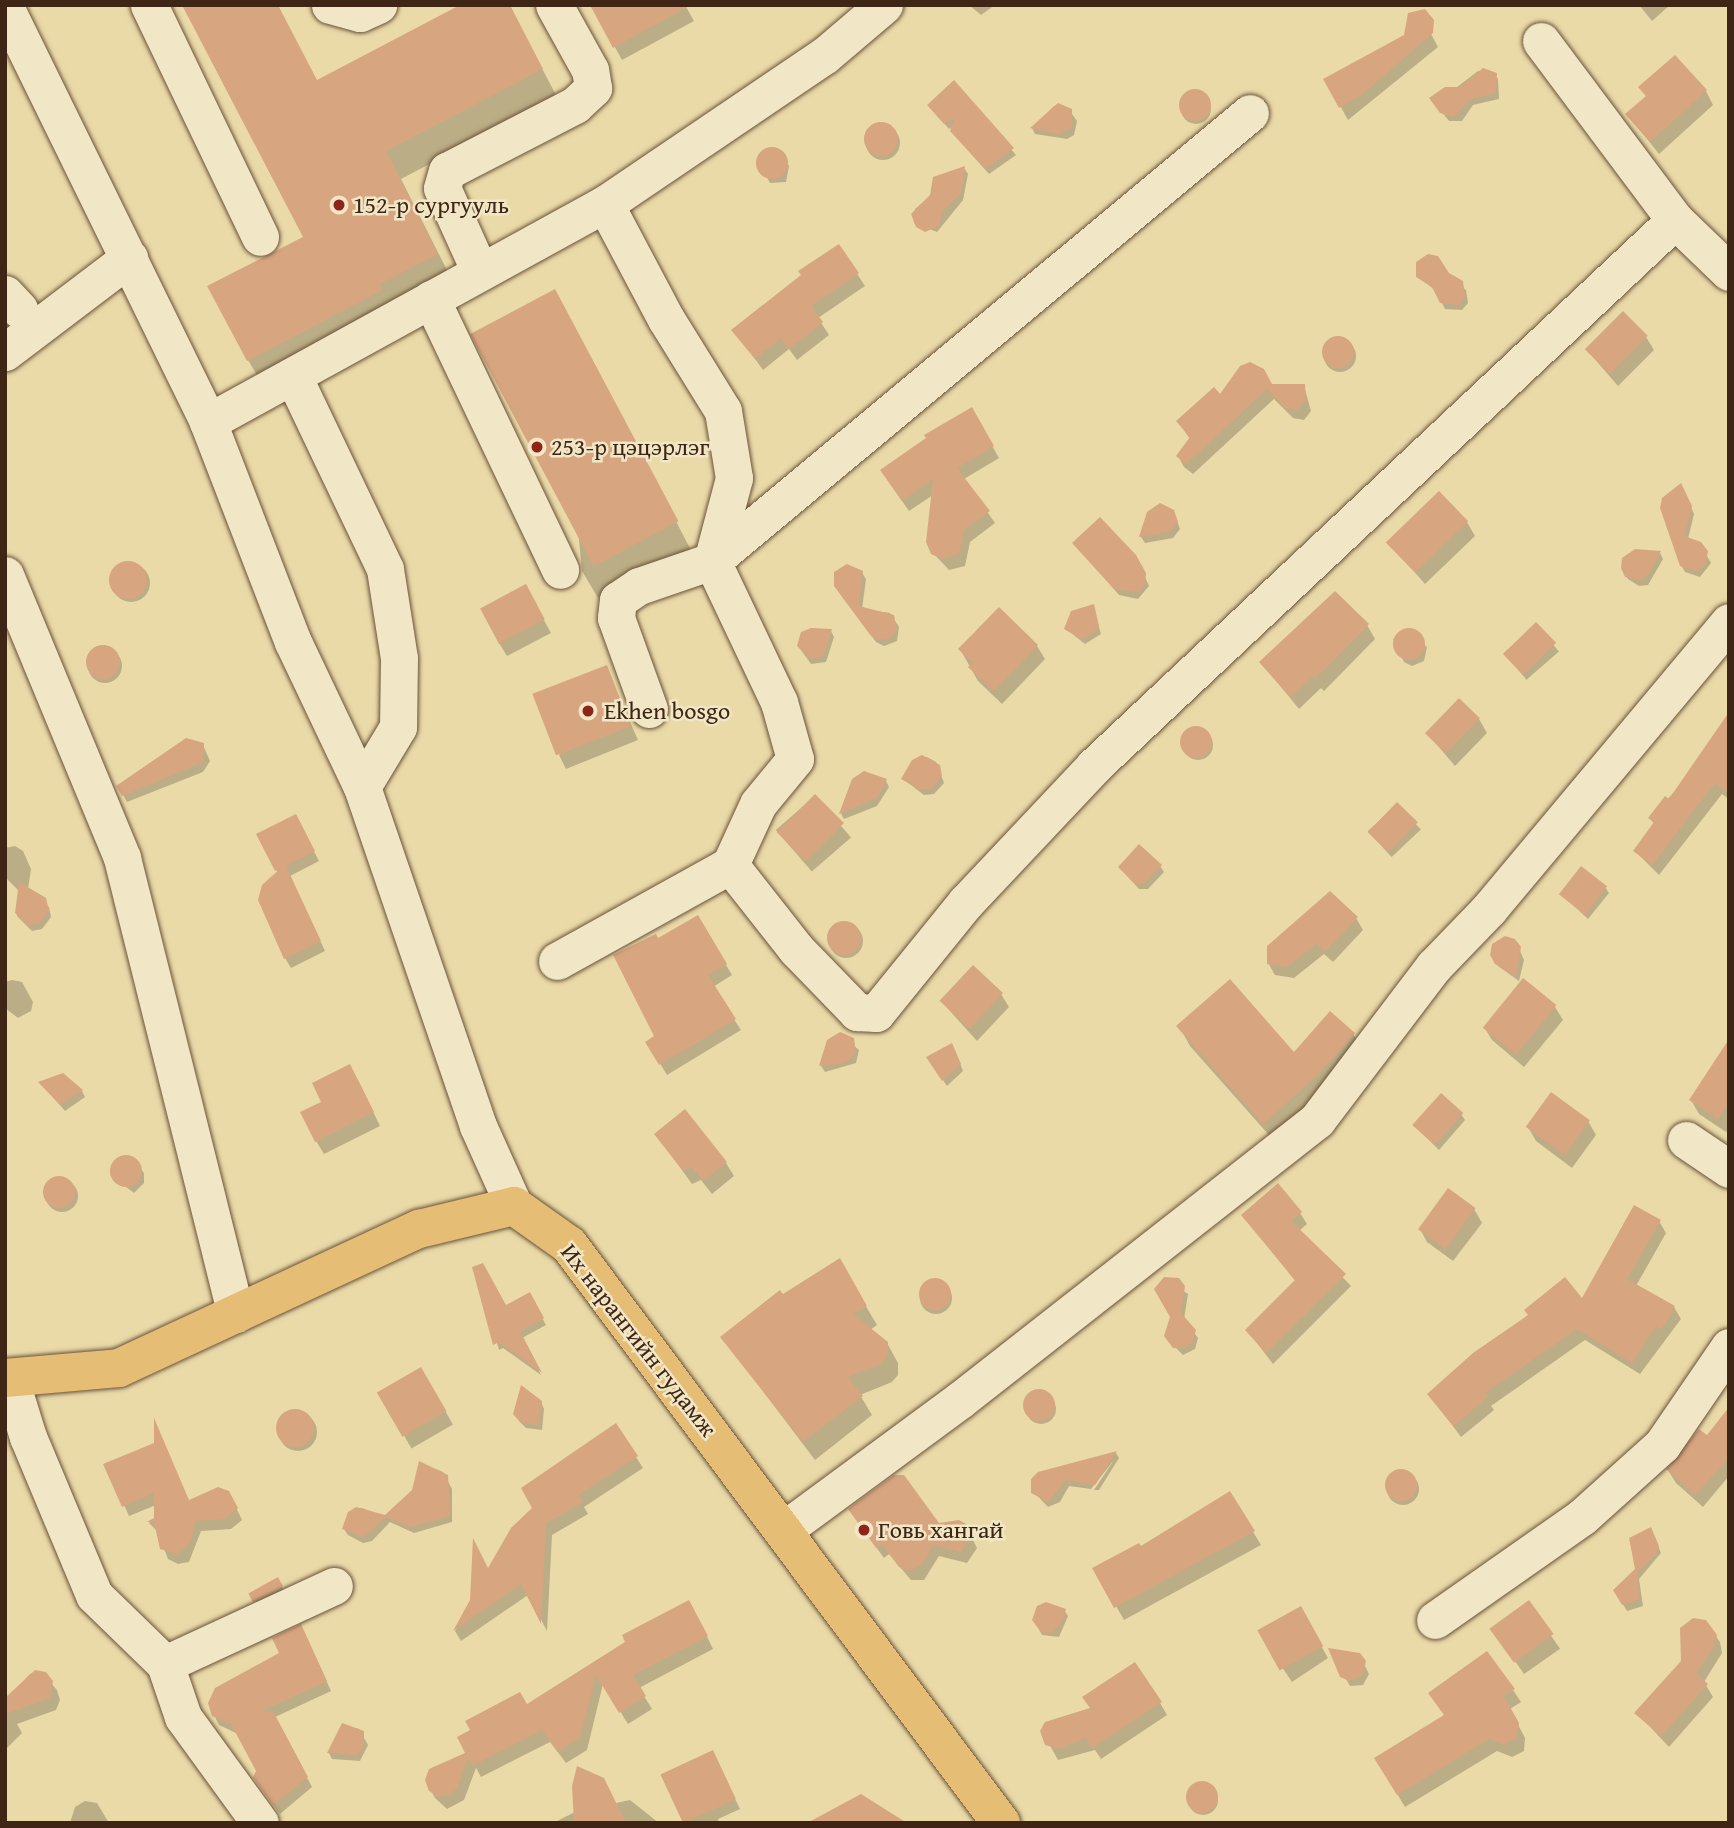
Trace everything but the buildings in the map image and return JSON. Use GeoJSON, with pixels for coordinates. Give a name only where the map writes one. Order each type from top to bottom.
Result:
{"type":"FeatureCollection","features":[{"type":"Feature","properties":{"kind":"main road"},"geometry":{"type":"LineString","coordinates":[[8,1379],[119,1368],[419,1229],[514,1206]]}},
{"type":"Feature","properties":{"kind":"main road","name":"Их нарангийн гудамж"},"geometry":{"type":"LineString","coordinates":[[514,1206],[569,1245],[785,1529],[1001,1823]]}},
{"type":"Feature","properties":{"kind":"street"},"geometry":{"type":"LineString","coordinates":[[149,5],[260,237]]}},
{"type":"Feature","properties":{"kind":"street"},"geometry":{"type":"LineString","coordinates":[[330,5],[360,13],[378,5]]}},
{"type":"Feature","properties":{"kind":"street"},"geometry":{"type":"LineString","coordinates":[[480,272],[442,188],[447,171],[575,105],[593,88],[590,71],[554,5]]}},
{"type":"Feature","properties":{"kind":"street"},"geometry":{"type":"LineString","coordinates":[[208,422],[605,204],[824,56],[884,5]]}},
{"type":"Feature","properties":{"kind":"street"},"geometry":{"type":"LineString","coordinates":[[5,7],[208,422],[293,642],[362,787],[478,1126],[514,1206]]}},
{"type":"Feature","properties":{"kind":"street"},"geometry":{"type":"LineString","coordinates":[[1541,41],[1675,220],[1729,272]]}},
{"type":"Feature","properties":{"kind":"street"},"geometry":{"type":"LineString","coordinates":[[649,709],[616,618],[618,600],[639,586],[712,561],[1251,113]]}},
{"type":"Feature","properties":{"kind":"street"},"geometry":{"type":"LineString","coordinates":[[557,961],[730,865],[758,804],[795,759],[779,702],[712,561],[734,478],[723,411],[666,319],[605,204]]}},
{"type":"Feature","properties":{"kind":"street"},"geometry":{"type":"LineString","coordinates":[[730,865],[796,949],[858,1012],[876,1013],[967,902],[1094,766],[1675,220]]}},
{"type":"Feature","properties":{"kind":"street"},"geometry":{"type":"LineString","coordinates":[[5,352],[129,258]]}},
{"type":"Feature","properties":{"kind":"street"},"geometry":{"type":"LineString","coordinates":[[432,299],[560,570]]}},
{"type":"Feature","properties":{"kind":"street"},"geometry":{"type":"LineString","coordinates":[[293,376],[385,569],[399,658],[398,727],[362,787]]}},
{"type":"Feature","properties":{"kind":"street"},"geometry":{"type":"LineString","coordinates":[[5,575],[122,858],[236,1314]]}},
{"type":"Feature","properties":{"kind":"street"},"geometry":{"type":"LineString","coordinates":[[785,1529],[960,1400],[1317,1120],[1434,966],[1489,909],[1729,622]]}},
{"type":"Feature","properties":{"kind":"street"},"geometry":{"type":"LineString","coordinates":[[1686,1140],[1729,1169]]}},
{"type":"Feature","properties":{"kind":"street"},"geometry":{"type":"LineString","coordinates":[[1435,1620],[1583,1517],[1662,1446],[1729,1347]]}},
{"type":"Feature","properties":{"kind":"street"},"geometry":{"type":"LineString","coordinates":[[8,1379],[28,1437],[94,1595],[165,1664],[183,1717],[260,1823]]}},
{"type":"Feature","properties":{"kind":"street"},"geometry":{"type":"LineString","coordinates":[[165,1664],[334,1586]]}},
{"type":"Feature","properties":{"kind":"place","name":"152-р сургууль"},"geometry":{"type":"Point","coordinates":[339,205]}},
{"type":"Feature","properties":{"kind":"place","name":"253-р цэцэрлэг"},"geometry":{"type":"Point","coordinates":[537,447]}},
{"type":"Feature","properties":{"kind":"place","name":"Ekhen bosgo"},"geometry":{"type":"Point","coordinates":[588,711]}},
{"type":"Feature","properties":{"kind":"place","name":"Говь хангай"},"geometry":{"type":"Point","coordinates":[864,1530]}}]}
